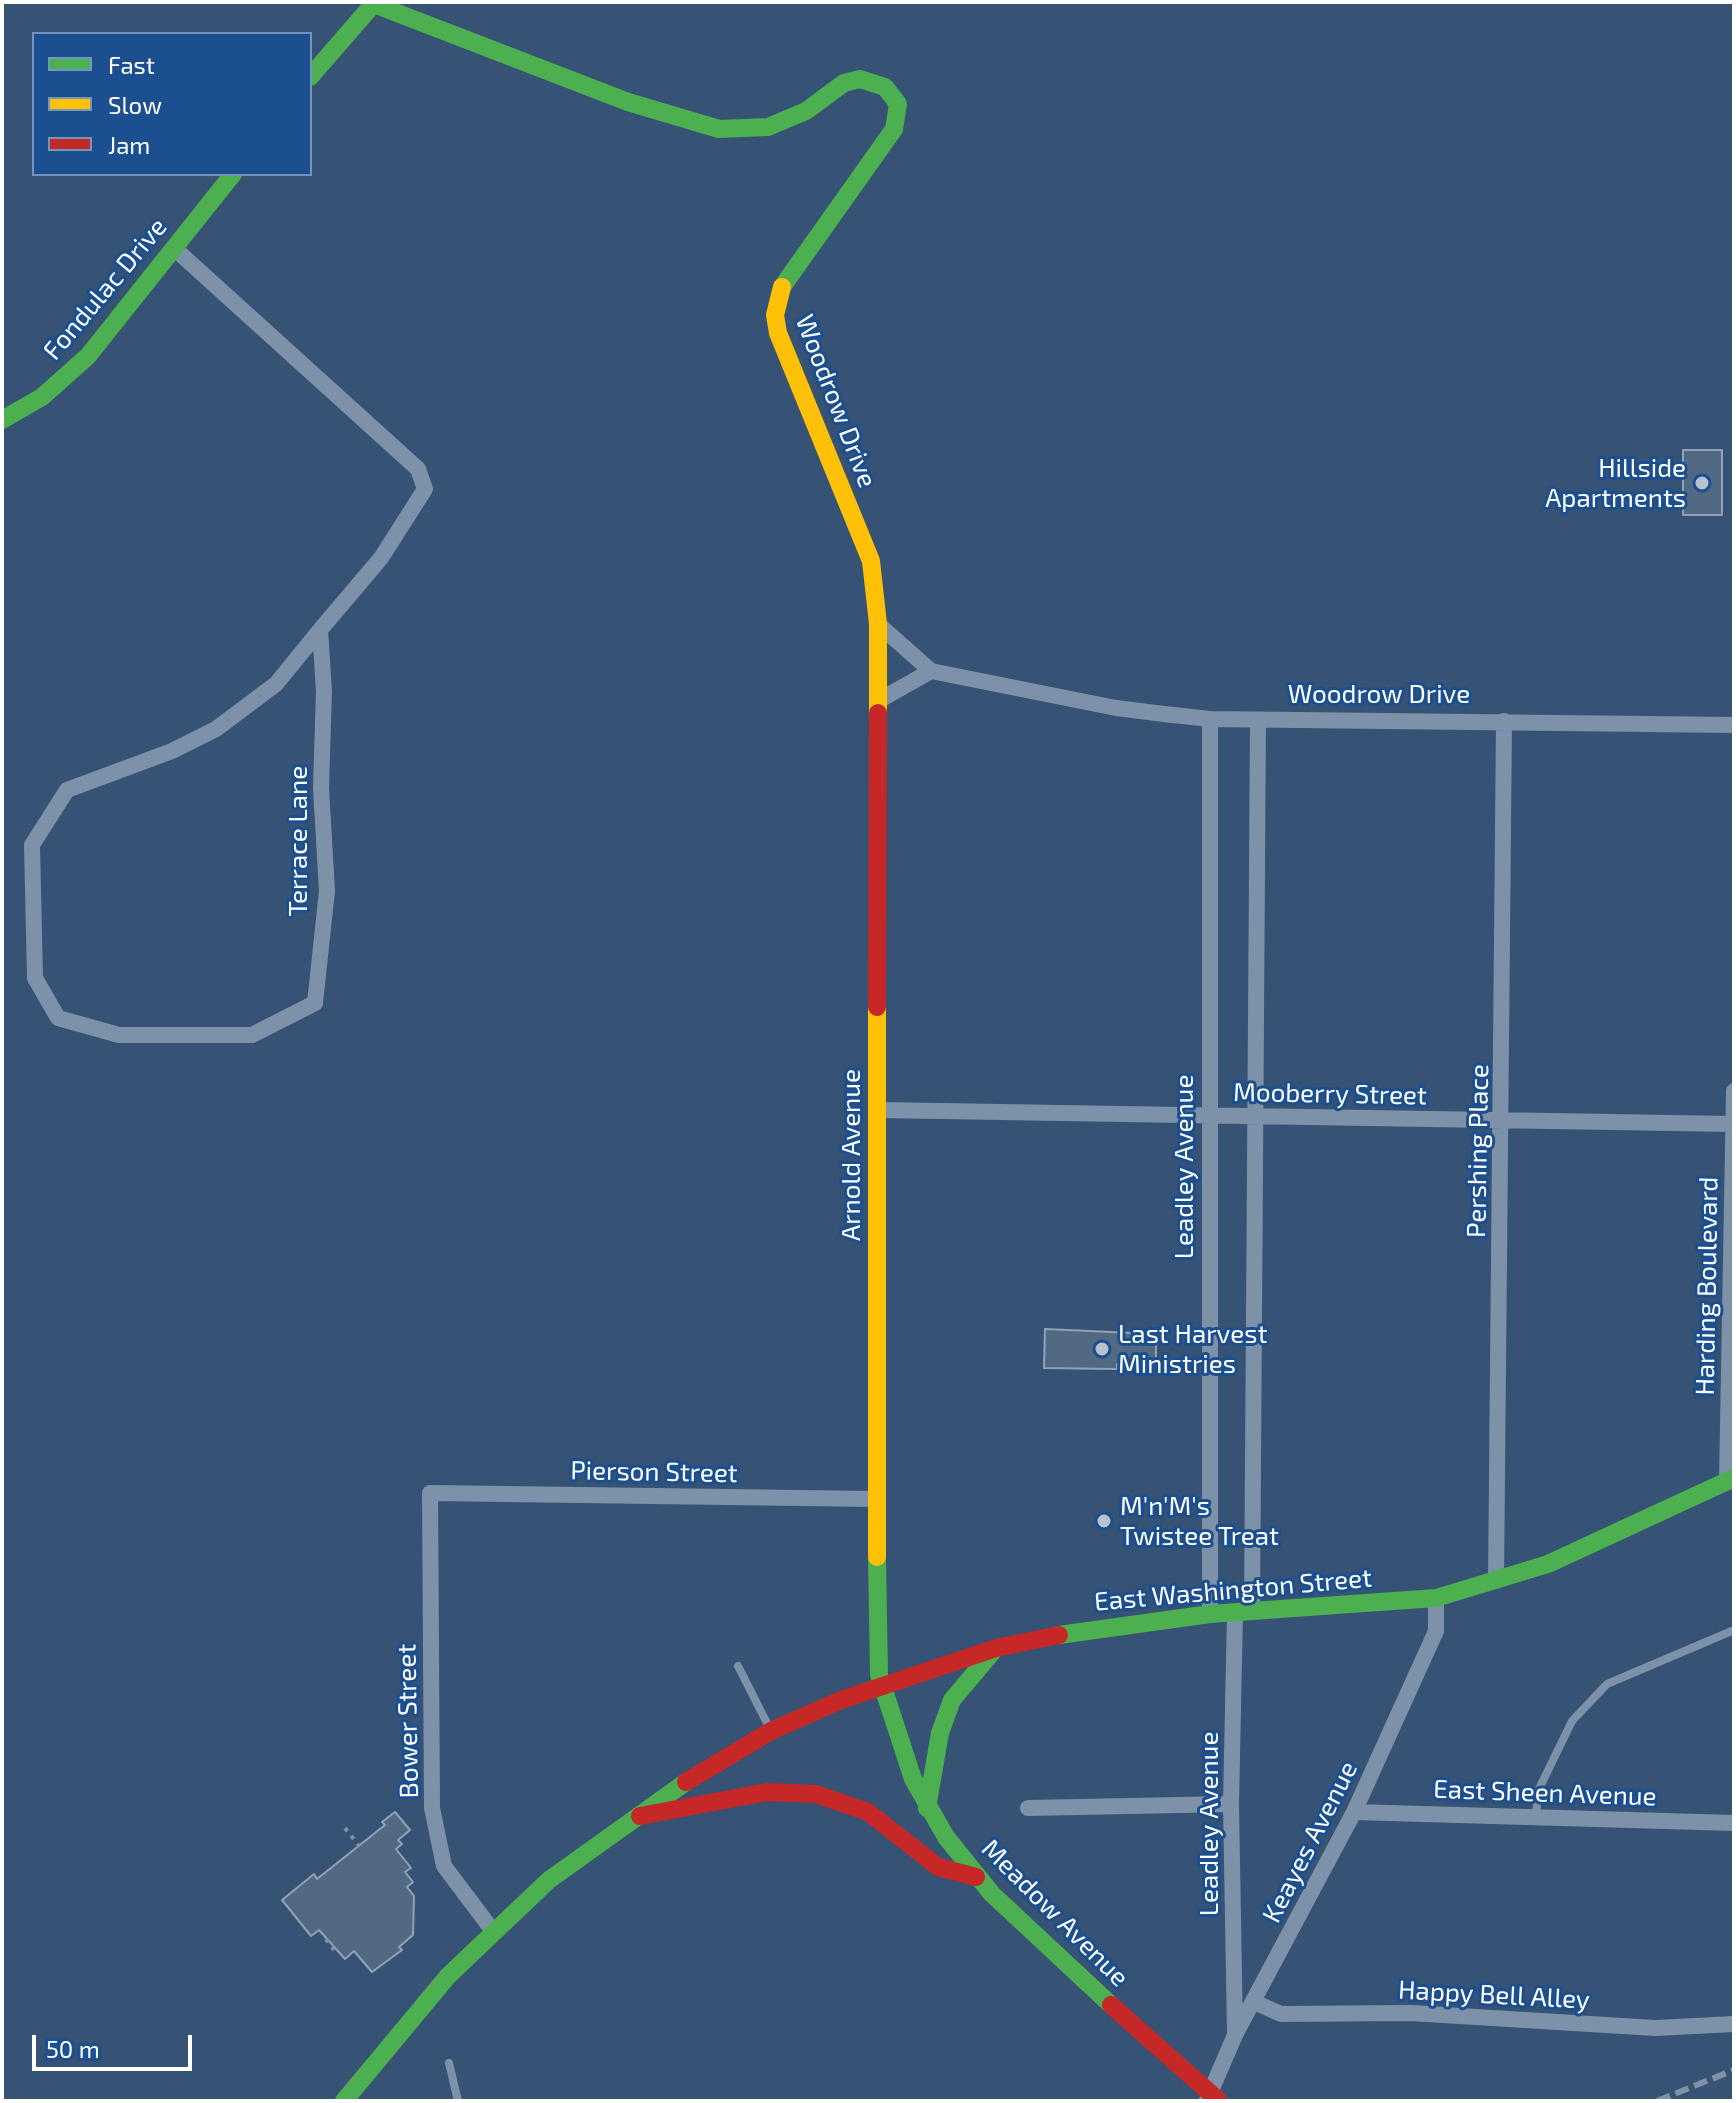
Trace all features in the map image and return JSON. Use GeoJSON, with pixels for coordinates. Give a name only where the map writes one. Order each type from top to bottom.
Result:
{"type":"FeatureCollection","features":[{"type":"Feature","properties":{"kind":"main road"},"geometry":{"type":"LineString","coordinates":[[312,75],[375,3]]}},
{"type":"Feature","properties":{"kind":"main road","name":"Woodrow Drive"},"geometry":{"type":"LineString","coordinates":[[375,3],[598,91],[719,129],[750,130],[780,123],[806,111],[850,81],[878,83],[891,93],[898,104],[894,129],[806,249],[782,288],[775,315],[778,333],[871,561],[878,624]]}},
{"type":"Feature","properties":{"kind":"main road","name":"Fondulac Drive"},"geometry":{"type":"LineString","coordinates":[[2,420],[42,397],[88,356],[231,176]]}},
{"type":"Feature","properties":{"kind":"main road","name":"Arnold Avenue"},"geometry":{"type":"LineString","coordinates":[[878,624],[876,1499],[881,1686]]}},
{"type":"Feature","properties":{"kind":"main road","name":"East Washington Street"},"geometry":{"type":"LineString","coordinates":[[344,2101],[448,1976],[549,1880],[634,1817],[771,1731],[881,1686],[996,1648],[1085,1629],[1210,1614],[1436,1598],[1496,1581],[1599,1544],[1731,1480]]}},
{"type":"Feature","properties":{"kind":"main road"},"geometry":{"type":"LineString","coordinates":[[927,1808],[940,1733],[952,1700],[996,1648]]}},
{"type":"Feature","properties":{"kind":"main road","name":"Meadow Avenue"},"geometry":{"type":"LineString","coordinates":[[881,1686],[901,1747],[927,1808],[976,1877],[1111,2005],[1219,2101]]}},
{"type":"Feature","properties":{"kind":"main road"},"geometry":{"type":"LineString","coordinates":[[634,1817],[767,1792],[816,1794],[868,1812],[938,1867],[976,1877]]}},
{"type":"Feature","properties":{"kind":"street","name":"Terrace Lane"},"geometry":{"type":"LineString","coordinates":[[175,249],[423,475],[425,489],[420,502],[381,558],[320,630],[276,684],[216,729],[172,751],[67,790],[32,845],[35,978],[58,1018],[119,1035],[252,1035],[315,1003],[327,891],[321,788],[324,691],[320,630]]}},
{"type":"Feature","properties":{"kind":"street"},"geometry":{"type":"LineString","coordinates":[[878,624],[931,671],[878,701]]}},
{"type":"Feature","properties":{"kind":"street","name":"Woodrow Drive"},"geometry":{"type":"LineString","coordinates":[[931,671],[1116,708],[1210,719],[1734,725]]}},
{"type":"Feature","properties":{"kind":"street","name":"Leadley Avenue"},"geometry":{"type":"LineString","coordinates":[[1210,719],[1210,1614]]}},
{"type":"Feature","properties":{"kind":"street","name":"Leadley Avenue"},"geometry":{"type":"LineString","coordinates":[[1235,2035],[1231,1804],[1243,1612],[1257,1116],[1258,720]]}},
{"type":"Feature","properties":{"kind":"street","name":"Pershing Place"},"geometry":{"type":"LineString","coordinates":[[1496,1581],[1504,721]]}},
{"type":"Feature","properties":{"kind":"street","name":"Harding Boulevard"},"geometry":{"type":"LineString","coordinates":[[1731,1480],[1734,1091]]}},
{"type":"Feature","properties":{"kind":"street","name":"Mooberry Street"},"geometry":{"type":"LineString","coordinates":[[878,1110],[1734,1124]]}},
{"type":"Feature","properties":{"kind":"street","name":"Pierson Street"},"geometry":{"type":"LineString","coordinates":[[430,1493],[876,1499]]}},
{"type":"Feature","properties":{"kind":"street","name":"Bower Street"},"geometry":{"type":"LineString","coordinates":[[430,1493],[432,1808],[444,1866],[493,1931]]}},
{"type":"Feature","properties":{"kind":"street","name":"Keayes Avenue"},"geometry":{"type":"LineString","coordinates":[[1206,2101],[1235,2035],[1354,1812],[1436,1631],[1436,1598]]}},
{"type":"Feature","properties":{"kind":"street"},"geometry":{"type":"LineString","coordinates":[[1028,1808],[1231,1804]]}},
{"type":"Feature","properties":{"kind":"street","name":"East Sheen Avenue"},"geometry":{"type":"LineString","coordinates":[[1354,1812],[1734,1823]]}},
{"type":"Feature","properties":{"kind":"street","name":"Happy Bell Alley"},"geometry":{"type":"LineString","coordinates":[[1254,2002],[1281,2014],[1411,2013],[1655,2028],[1734,2024]]}},
{"type":"Feature","properties":{"kind":"lane"},"geometry":{"type":"LineString","coordinates":[[1536,1817],[1538,1791],[1572,1721],[1607,1684],[1734,1630]]}},
{"type":"Feature","properties":{"kind":"lane"},"geometry":{"type":"LineString","coordinates":[[738,1666],[771,1731]]}},
{"type":"Feature","properties":{"kind":"lane"},"geometry":{"type":"LineString","coordinates":[[449,2063],[458,2101]]}},
{"type":"Feature","properties":{"kind":"path"},"geometry":{"type":"LineString","coordinates":[[345,1828],[359,1846]]}},
{"type":"Feature","properties":{"kind":"path"},"geometry":{"type":"LineString","coordinates":[[326,1939],[334,1950]]}},
{"type":"Feature","properties":{"kind":"building","name":"Hillside Apartments"},"geometry":{"type":"Polygon","coordinates":[[[1683,450],[1722,450],[1722,515],[1683,515],[1683,450]]]}},
{"type":"Feature","properties":{"kind":"building","name":"Last Harvest Ministries"},"geometry":{"type":"Polygon","coordinates":[[[1045,1329],[1156,1334],[1156,1364],[1117,1364],[1117,1369],[1044,1368],[1045,1329]]]}},
{"type":"Feature","properties":{"kind":"building"},"geometry":{"type":"Polygon","coordinates":[[[395,1812],[410,1830],[398,1840],[402,1844],[396,1849],[411,1868],[405,1872],[413,1882],[407,1887],[414,1896],[413,1935],[399,1947],[402,1950],[372,1972],[354,1951],[345,1959],[319,1930],[311,1936],[282,1900],[314,1874],[317,1879],[385,1825],[382,1822],[395,1812]]]}},
{"type":"Feature","properties":{"kind":"railway"},"geometry":{"type":"LineString","coordinates":[[1657,2101],[1734,2070]]}},
{"type":"Feature","properties":{"kind":"traffic: fast"},"geometry":{"type":"LineString","coordinates":[[312,75],[375,2]]}},
{"type":"Feature","properties":{"kind":"traffic: fast"},"geometry":{"type":"LineString","coordinates":[[374,4],[628,102],[719,129],[768,127],[806,111],[844,83],[860,79],[885,87],[898,104],[894,129],[782,287]]}},
{"type":"Feature","properties":{"kind":"traffic: fast"},"geometry":{"type":"LineString","coordinates":[[2,420],[42,397],[88,356],[231,176]]}},
{"type":"Feature","properties":{"kind":"traffic: fast"},"geometry":{"type":"LineString","coordinates":[[1059,1635],[1210,1614],[1436,1598],[1548,1564],[1734,1478]]}},
{"type":"Feature","properties":{"kind":"traffic: fast"},"geometry":{"type":"LineString","coordinates":[[877,1557],[879,1675],[913,1779],[946,1837],[992,1894],[1111,2005]]}},
{"type":"Feature","properties":{"kind":"traffic: fast"},"geometry":{"type":"LineString","coordinates":[[927,1808],[940,1733],[952,1700],[994,1650]]}},
{"type":"Feature","properties":{"kind":"traffic: fast"},"geometry":{"type":"LineString","coordinates":[[344,2101],[448,1976],[549,1880],[686,1782]]}},
{"type":"Feature","properties":{"kind":"traffic: slow"},"geometry":{"type":"LineString","coordinates":[[782,287],[775,315],[778,333],[871,561],[878,624],[878,713]]}},
{"type":"Feature","properties":{"kind":"traffic: slow"},"geometry":{"type":"LineString","coordinates":[[877,1007],[877,1557]]}},
{"type":"Feature","properties":{"kind":"traffic: jam"},"geometry":{"type":"LineString","coordinates":[[877,1007],[878,713]]}},
{"type":"Feature","properties":{"kind":"traffic: jam"},"geometry":{"type":"LineString","coordinates":[[686,1782],[771,1731],[841,1700],[996,1648],[1059,1635]]}},
{"type":"Feature","properties":{"kind":"traffic: jam"},"geometry":{"type":"LineString","coordinates":[[640,1816],[767,1792],[816,1794],[868,1812],[938,1867],[976,1877]]}},
{"type":"Feature","properties":{"kind":"traffic: jam"},"geometry":{"type":"LineString","coordinates":[[1111,2005],[1219,2101]]}},
{"type":"Feature","properties":{"kind":"place","name":"Hillside Apartments"},"geometry":{"type":"Point","coordinates":[1702,483]}},
{"type":"Feature","properties":{"kind":"place","name":"Last Harvest Ministries"},"geometry":{"type":"Point","coordinates":[1102,1349]}},
{"type":"Feature","properties":{"kind":"place","name":"M'n'M's Twistee Treat"},"geometry":{"type":"Point","coordinates":[1104,1521]}}]}
